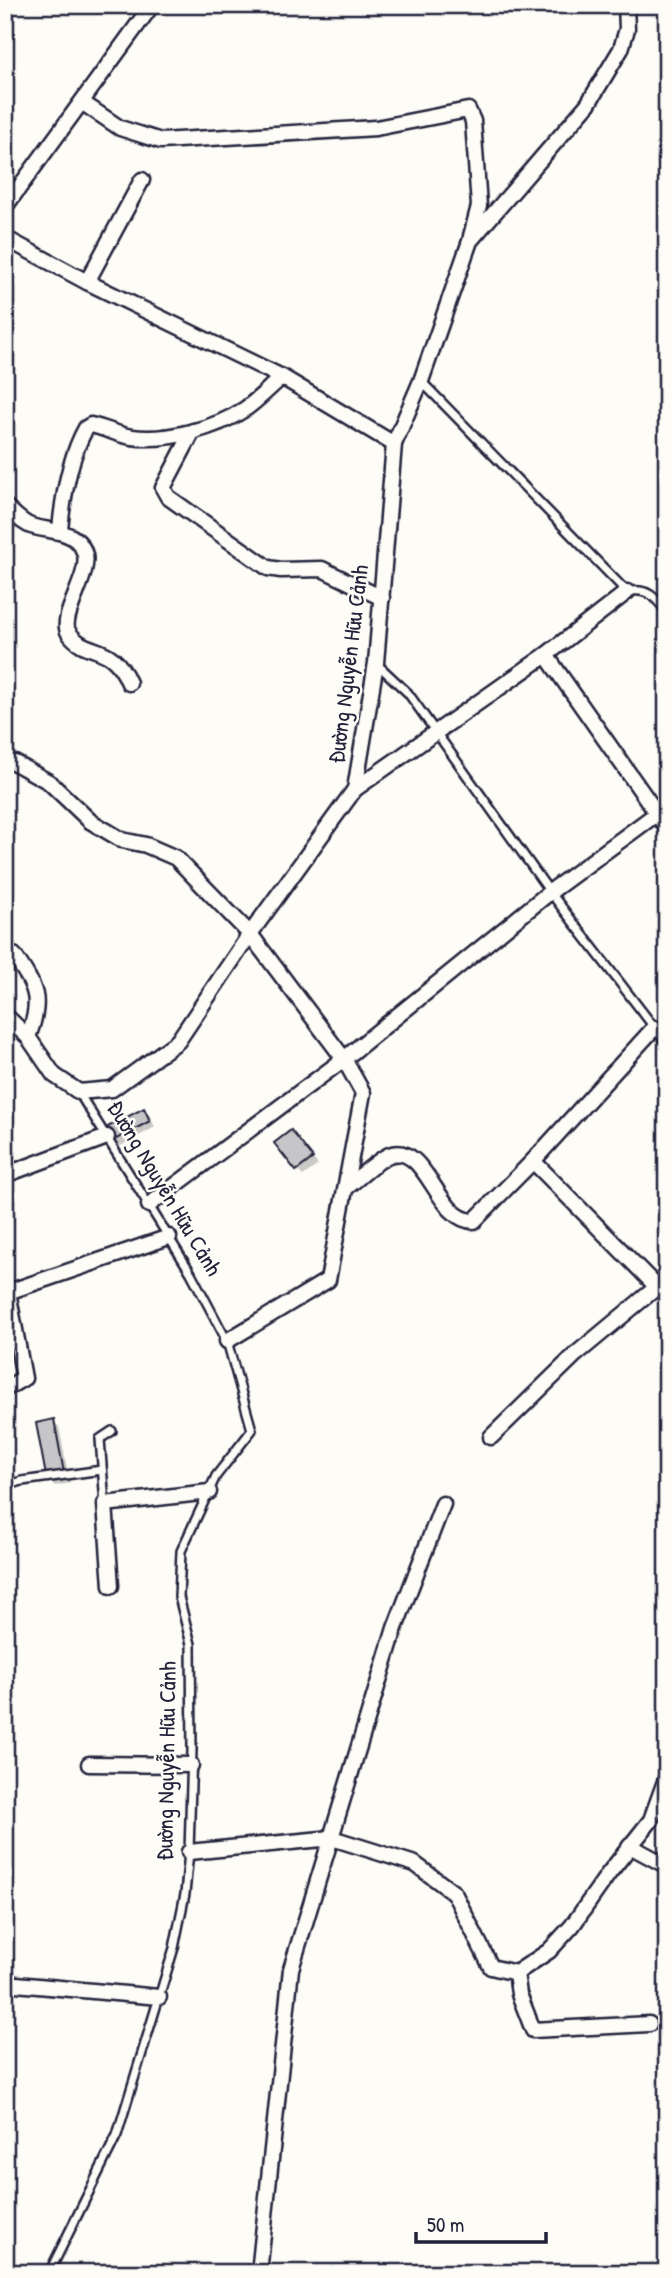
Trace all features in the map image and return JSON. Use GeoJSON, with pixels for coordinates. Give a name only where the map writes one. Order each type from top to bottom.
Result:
{"type":"FeatureCollection","features":[{"type":"Feature","properties":{"kind":"street"},"geometry":{"type":"LineString","coordinates":[[5,207],[152,5]]}},
{"type":"Feature","properties":{"kind":"street","name":"Đường Nguyễn Hữu Cảnh"},"geometry":{"type":"LineString","coordinates":[[79,1093],[112,1089],[178,1041],[250,934],[355,789],[376,663],[394,444],[421,381],[470,241],[588,104],[621,48],[627,29],[626,5]]}},
{"type":"Feature","properties":{"kind":"street"},"geometry":{"type":"LineString","coordinates":[[83,103],[120,128],[161,141],[376,128],[468,110],[473,121],[479,206],[470,241]]}},
{"type":"Feature","properties":{"kind":"street"},"geometry":{"type":"LineString","coordinates":[[86,282],[142,180]]}},
{"type":"Feature","properties":{"kind":"street"},"geometry":{"type":"LineString","coordinates":[[5,238],[86,282],[282,377],[394,444]]}},
{"type":"Feature","properties":{"kind":"street"},"geometry":{"type":"LineString","coordinates":[[60,530],[72,463],[86,428],[91,425],[130,437],[157,439],[193,430],[245,409],[282,377]]}},
{"type":"Feature","properties":{"kind":"street"},"geometry":{"type":"LineString","coordinates":[[193,430],[165,484],[164,493],[168,497],[268,568],[322,569],[382,598]]}},
{"type":"Feature","properties":{"kind":"street"},"geometry":{"type":"LineString","coordinates":[[5,506],[29,525],[60,530],[80,544],[85,554],[83,577],[70,611],[66,627],[68,633],[80,643],[109,655],[118,662],[129,683]]}},
{"type":"Feature","properties":{"kind":"street"},"geometry":{"type":"LineString","coordinates":[[355,789],[546,656],[627,592]]}},
{"type":"Feature","properties":{"kind":"street"},"geometry":{"type":"LineString","coordinates":[[546,656],[662,810],[667,828]]}},
{"type":"Feature","properties":{"kind":"street"},"geometry":{"type":"LineString","coordinates":[[15,763],[49,782],[90,821],[122,840],[146,845],[176,858],[250,934],[344,1059],[363,1093],[328,1280],[228,1341]]}},
{"type":"Feature","properties":{"kind":"street"},"geometry":{"type":"LineString","coordinates":[[149,1205],[344,1059],[550,892],[662,810]]}},
{"type":"Feature","properties":{"kind":"street"},"geometry":{"type":"LineString","coordinates":[[5,961],[15,955],[34,984],[37,1014],[28,1037]]}},
{"type":"Feature","properties":{"kind":"street"},"geometry":{"type":"LineString","coordinates":[[5,1015],[28,1037],[54,1075],[79,1093]]}},
{"type":"Feature","properties":{"kind":"street"},"geometry":{"type":"LineString","coordinates":[[345,1188],[389,1155],[401,1154],[419,1163],[451,1212],[465,1221],[474,1221],[533,1161],[654,1028]]}},
{"type":"Feature","properties":{"kind":"street"},"geometry":{"type":"LineString","coordinates":[[5,1175],[107,1137]]}},
{"type":"Feature","properties":{"kind":"street"},"geometry":{"type":"LineString","coordinates":[[491,1437],[575,1355],[662,1284],[533,1161]]}},
{"type":"Feature","properties":{"kind":"street"},"geometry":{"type":"LineString","coordinates":[[5,1389],[24,1378],[8,1292],[169,1237]]}},
{"type":"Feature","properties":{"kind":"street"},"geometry":{"type":"LineString","coordinates":[[111,1586],[105,1504],[208,1492]]}},
{"type":"Feature","properties":{"kind":"street"},"geometry":{"type":"LineString","coordinates":[[259,2273],[291,1969],[395,1628],[443,1504]]}},
{"type":"Feature","properties":{"kind":"street"},"geometry":{"type":"LineString","coordinates":[[89,1765],[191,1765]]}},
{"type":"Feature","properties":{"kind":"street"},"geometry":{"type":"LineString","coordinates":[[189,1852],[332,1838],[415,1864],[454,1893],[491,1967],[516,1973],[549,1951],[572,1926],[651,1820],[667,1776]]}},
{"type":"Feature","properties":{"kind":"street"},"geometry":{"type":"LineString","coordinates":[[630,1846],[667,1866]]}},
{"type":"Feature","properties":{"kind":"street"},"geometry":{"type":"LineString","coordinates":[[516,1973],[519,1994],[533,2030],[649,2024]]}},
{"type":"Feature","properties":{"kind":"street"},"geometry":{"type":"LineString","coordinates":[[5,1983],[159,1997]]}},
{"type":"Feature","properties":{"kind":"lane"},"geometry":{"type":"LineString","coordinates":[[421,381],[627,592],[638,589],[649,593],[667,612]]}},
{"type":"Feature","properties":{"kind":"lane"},"geometry":{"type":"LineString","coordinates":[[376,663],[408,692],[550,892],[667,1044]]}},
{"type":"Feature","properties":{"kind":"lane","name":"Đường Nguyễn Hữu Cảnh"},"geometry":{"type":"LineString","coordinates":[[49,2273],[117,2135],[174,1948],[189,1852],[191,1765],[191,1644],[179,1597],[181,1551],[216,1476],[252,1430],[228,1341],[191,1273],[79,1093]]}},
{"type":"Feature","properties":{"kind":"lane"},"geometry":{"type":"LineString","coordinates":[[105,1504],[100,1439],[112,1431]]}},
{"type":"Feature","properties":{"kind":"lane"},"geometry":{"type":"LineString","coordinates":[[5,1486],[22,1480],[102,1470]]}},
{"type":"Feature","properties":{"kind":"building"},"geometry":{"type":"Polygon","coordinates":[[[144,1108],[150,1121],[109,1143],[102,1130],[144,1108]]]}},
{"type":"Feature","properties":{"kind":"building"},"geometry":{"type":"Polygon","coordinates":[[[291,1130],[313,1158],[296,1171],[274,1143],[291,1130]]]}},
{"type":"Feature","properties":{"kind":"building"},"geometry":{"type":"Polygon","coordinates":[[[54,1419],[65,1478],[47,1481],[36,1423],[54,1419]]]}}]}
